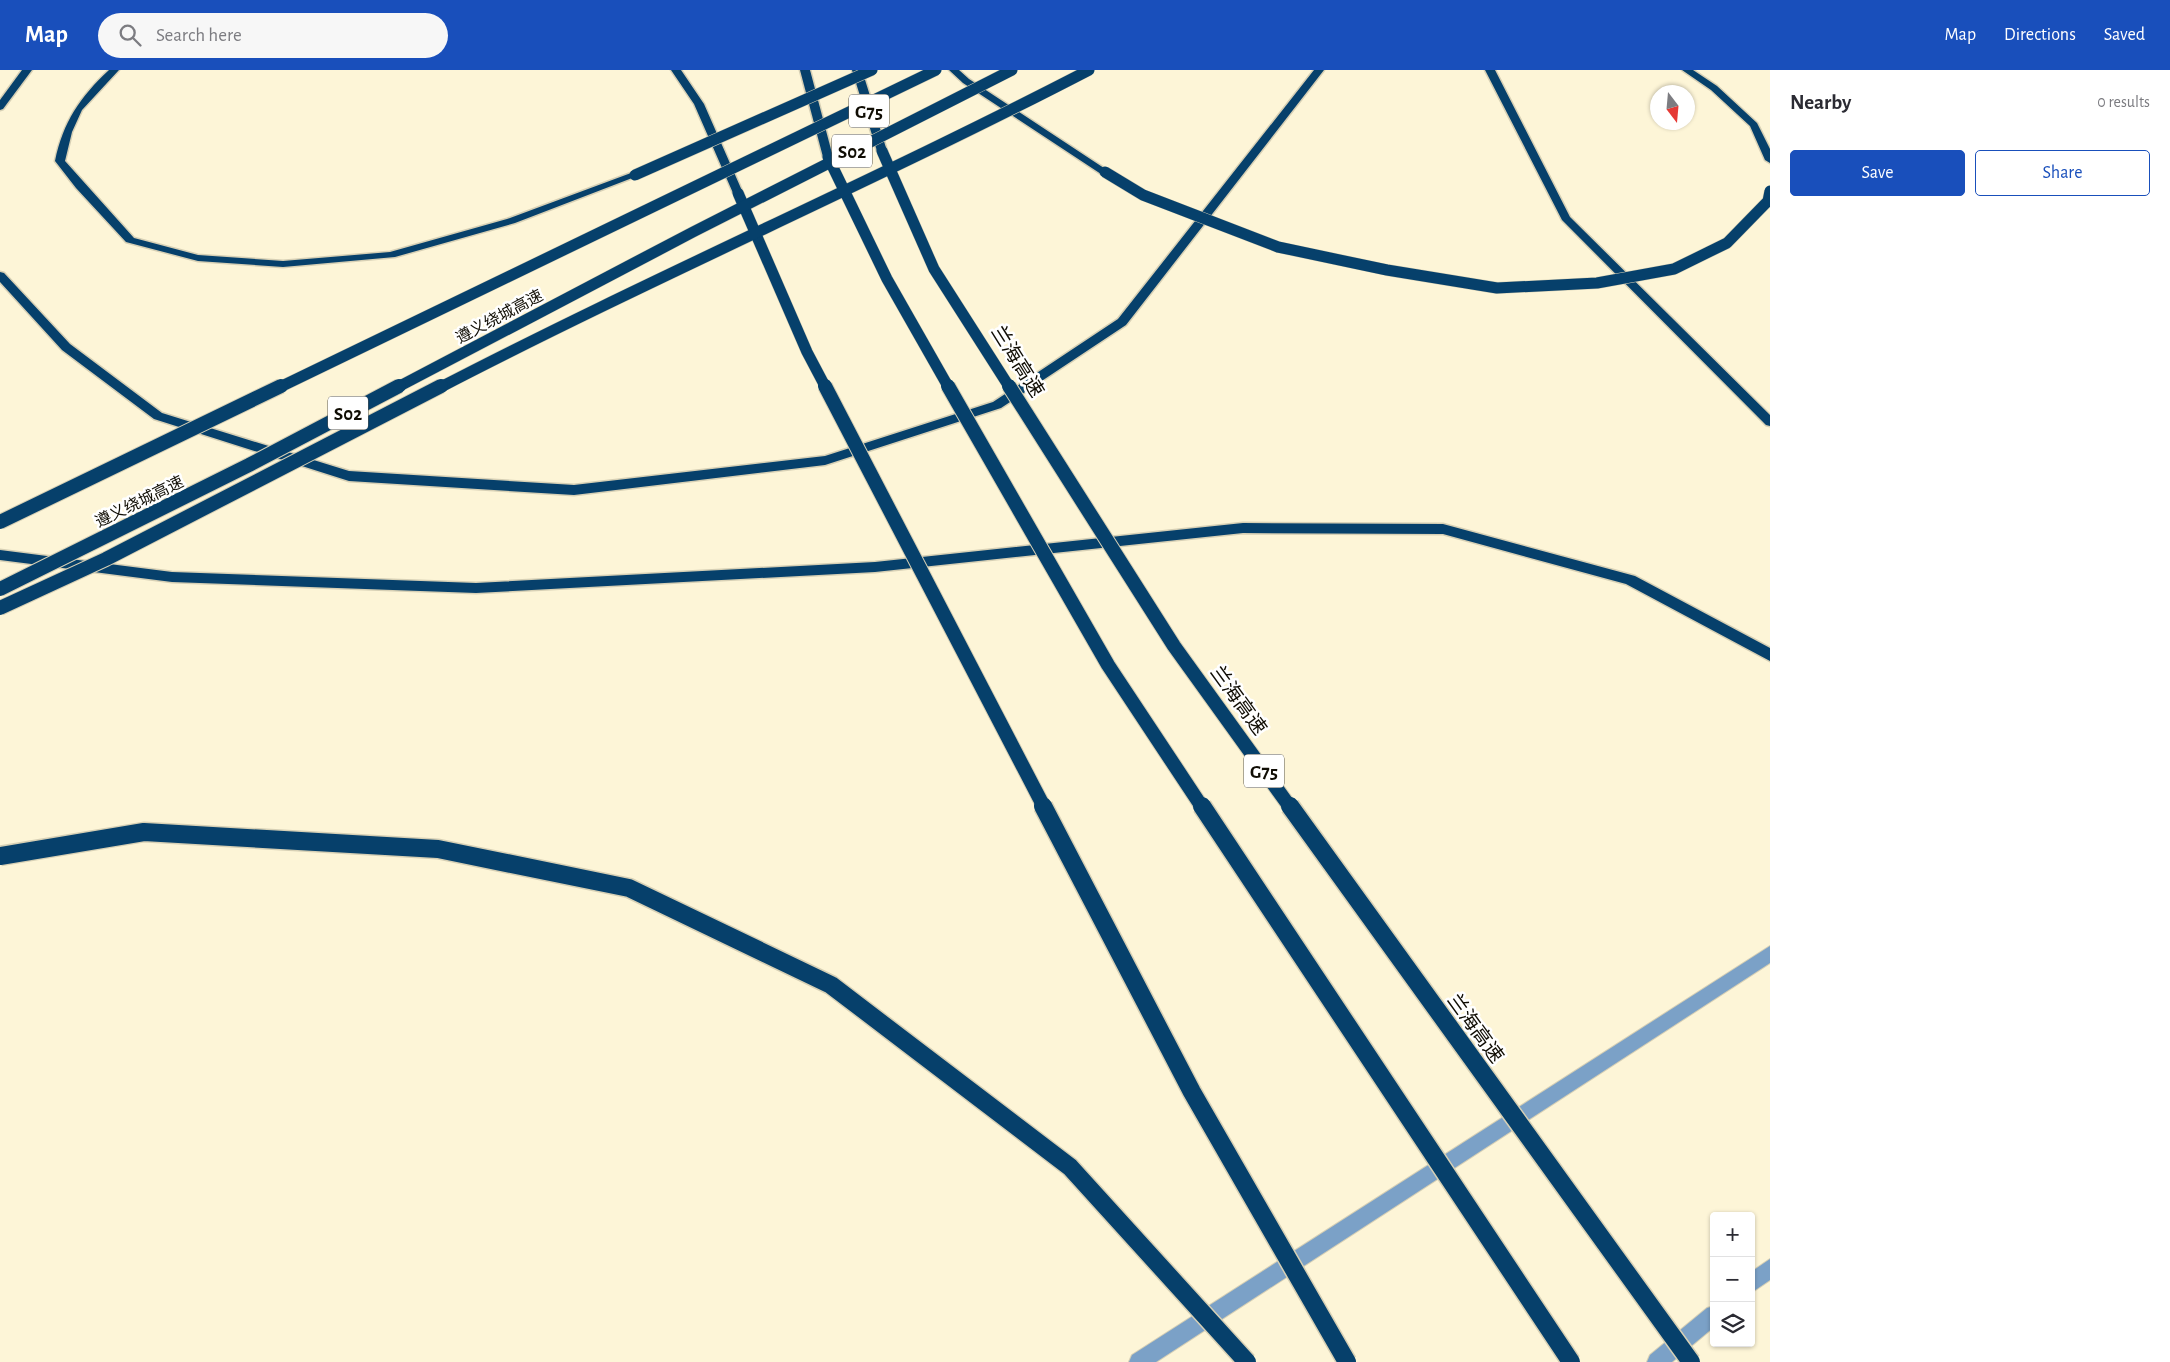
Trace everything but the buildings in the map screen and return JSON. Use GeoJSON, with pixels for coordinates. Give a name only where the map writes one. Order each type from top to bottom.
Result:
{"type":"FeatureCollection","features":[{"type":"Feature","properties":{"kind":"highway"},"geometry":{"type":"LineString","coordinates":[[0,107],[27,70]]}},
{"type":"Feature","properties":{"kind":"highway"},"geometry":{"type":"LineString","coordinates":[[114,70],[85,97],[64,134],[60,161],[80,186],[130,240],[198,258],[282,264],[391,255],[511,221],[635,175],[872,70]]}},
{"type":"Feature","properties":{"kind":"highway"},"geometry":{"type":"LineString","coordinates":[[676,70],[699,104],[816,370],[1192,1092],[1348,1362]]}},
{"type":"Feature","properties":{"kind":"highway","name":"G75"},"geometry":{"type":"LineString","coordinates":[[805,70],[828,157],[886,279],[1108,665],[1571,1362]]}},
{"type":"Feature","properties":{"kind":"highway","name":"兰海高速"},"geometry":{"type":"LineString","coordinates":[[857,70],[882,151],[934,269],[1174,646],[1691,1362]]}},
{"type":"Feature","properties":{"kind":"highway","name":"遵义绕城高速"},"geometry":{"type":"LineString","coordinates":[[0,522],[936,70]]}},
{"type":"Feature","properties":{"kind":"highway"},"geometry":{"type":"LineString","coordinates":[[954,70],[966,81],[1143,195],[1278,247],[1387,270],[1497,288],[1596,283],[1674,269],[1728,243],[1768,201],[1770,190]]}},
{"type":"Feature","properties":{"kind":"highway","name":"遵义绕城高速"},"geometry":{"type":"LineString","coordinates":[[0,589],[249,465],[693,232],[1012,70]]}},
{"type":"Feature","properties":{"kind":"highway"},"geometry":{"type":"LineString","coordinates":[[0,608],[106,559],[572,319],[710,256],[981,126],[1088,70]]}},
{"type":"Feature","properties":{"kind":"highway"},"geometry":{"type":"LineString","coordinates":[[0,275],[66,347],[158,416],[348,476],[574,490],[826,460],[997,405],[1122,322],[1318,70]]}},
{"type":"Feature","properties":{"kind":"highway"},"geometry":{"type":"LineString","coordinates":[[1490,70],[1566,218],[1770,422]]}},
{"type":"Feature","properties":{"kind":"highway"},"geometry":{"type":"LineString","coordinates":[[1687,70],[1714,88],[1754,125],[1770,160]]}},
{"type":"Feature","properties":{"kind":"highway"},"geometry":{"type":"LineString","coordinates":[[0,555],[172,577],[476,588],[875,567],[1243,528],[1444,529],[1630,580],[1770,655]]}},
{"type":"Feature","properties":{"kind":"highway"},"geometry":{"type":"LineString","coordinates":[[0,856],[144,832],[154,832],[438,849],[629,888],[831,985],[1070,1167],[1247,1362]]}},
{"type":"Feature","properties":{"kind":"street"},"geometry":{"type":"LineString","coordinates":[[1139,1362],[1770,954]]}},
{"type":"Feature","properties":{"kind":"street"},"geometry":{"type":"LineString","coordinates":[[1755,1281],[1770,1268]]}},
{"type":"Feature","properties":{"kind":"street"},"geometry":{"type":"LineString","coordinates":[[1657,1362],[1710,1318]]}}]}
